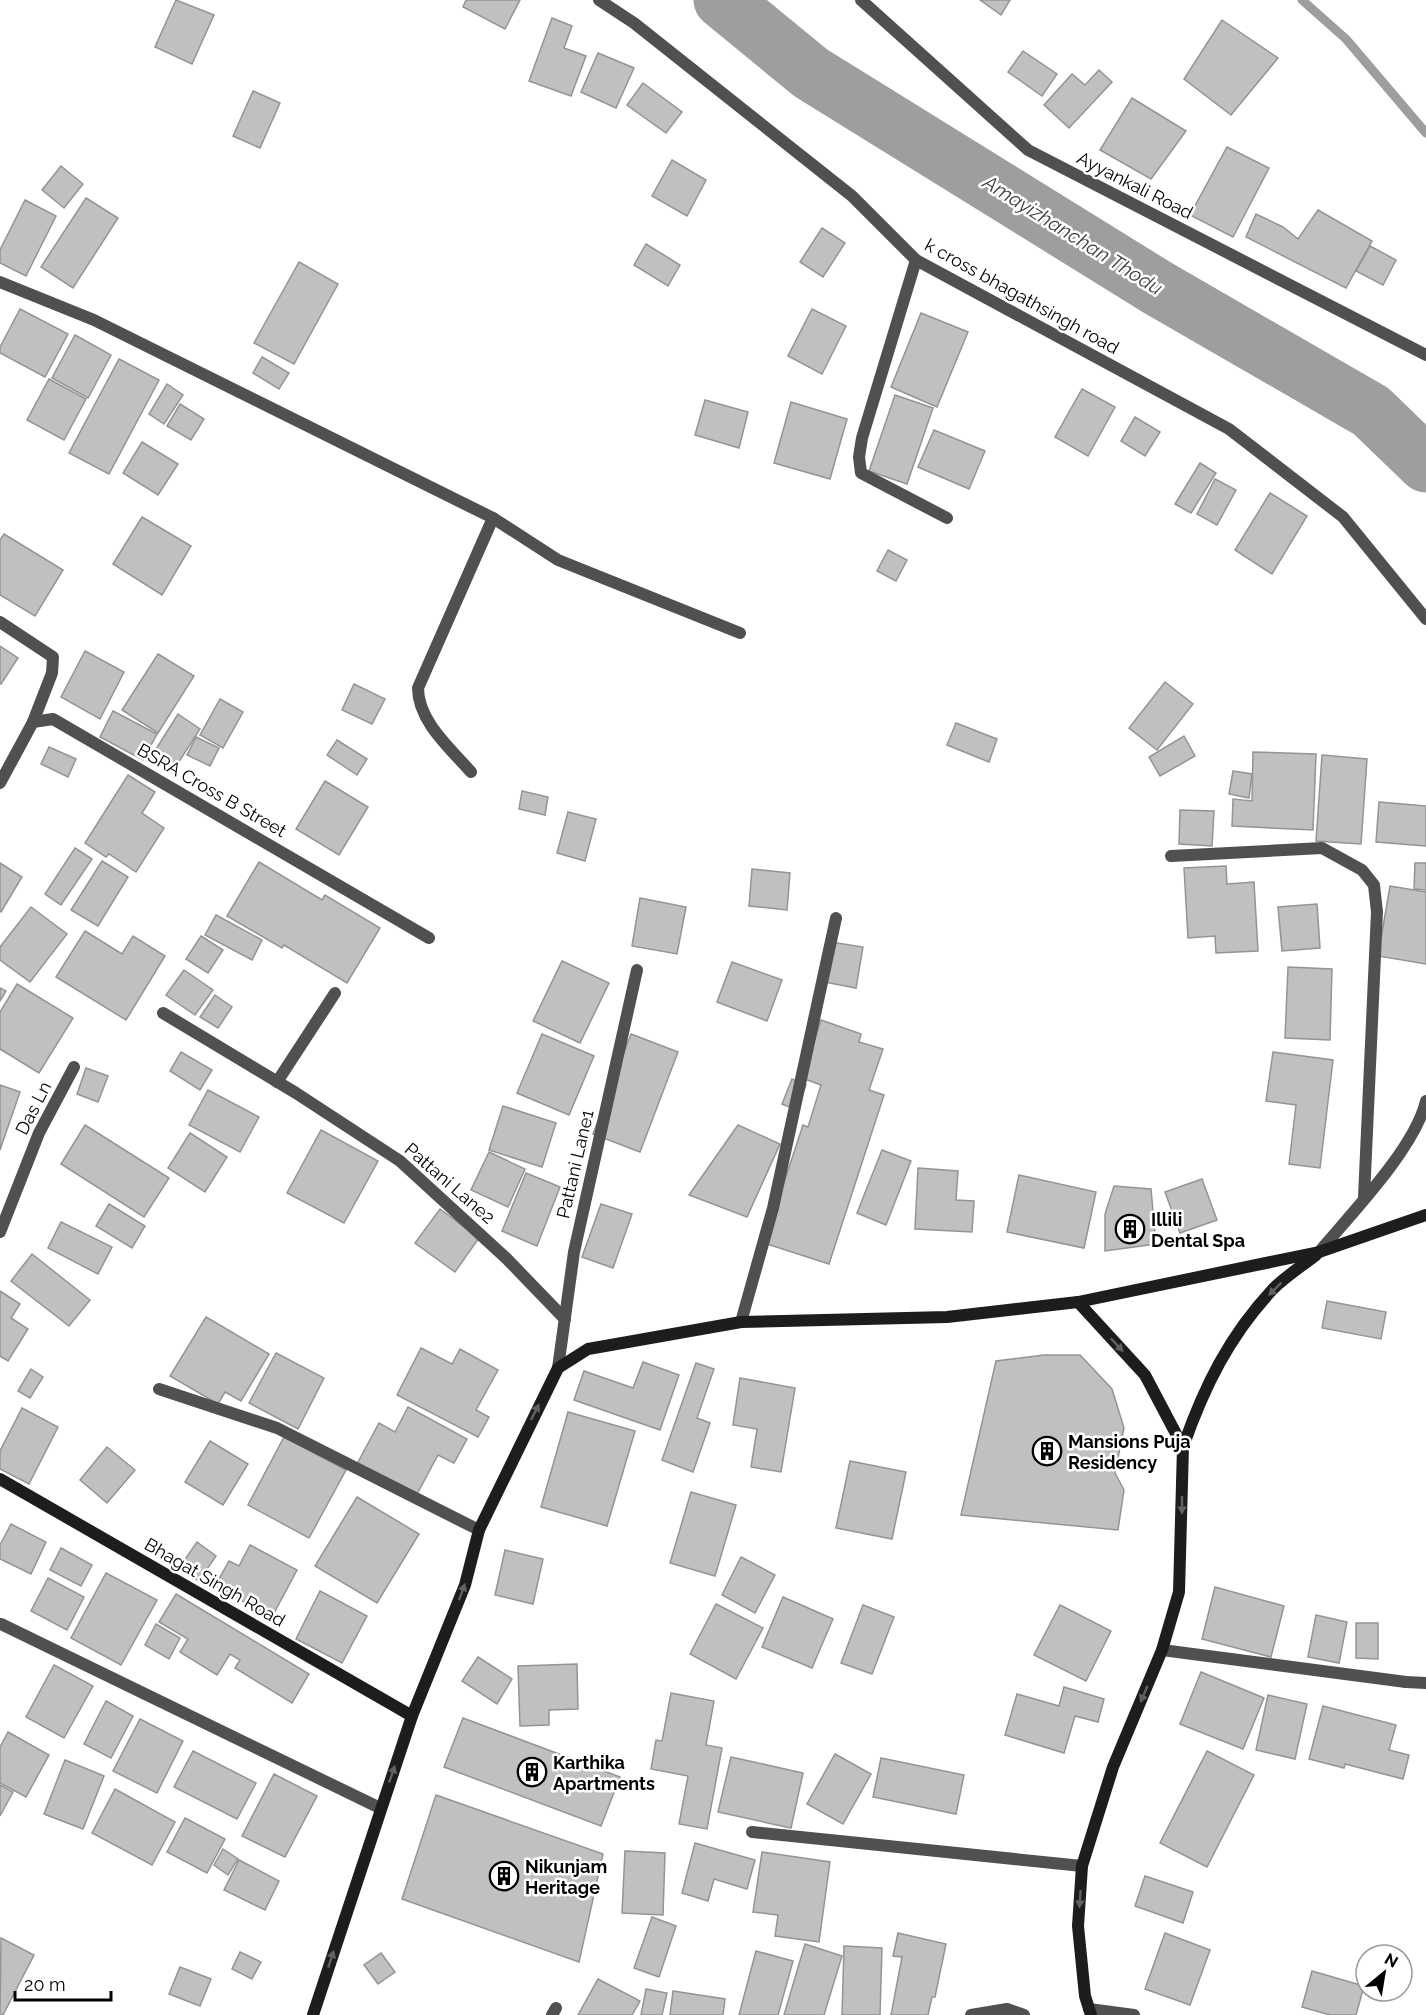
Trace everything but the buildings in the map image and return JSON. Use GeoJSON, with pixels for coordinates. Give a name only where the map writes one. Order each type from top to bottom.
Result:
{"type":"FeatureCollection","features":[{"type":"Feature","properties":{"kind":"main road"},"geometry":{"type":"LineString","coordinates":[[313,2015],[412,1716],[465,1585],[479,1530],[558,1368],[588,1349],[741,1322],[947,1317],[1078,1302],[1319,1252],[1426,1215]]}},
{"type":"Feature","properties":{"kind":"main road"},"geometry":{"type":"LineString","coordinates":[[1090,2012],[1085,1996],[1078,1926],[1082,1866],[1113,1767],[1162,1650],[1179,1592],[1183,1446],[1201,1395],[1229,1344],[1274,1288],[1319,1252]]}},
{"type":"Feature","properties":{"kind":"main road"},"geometry":{"type":"LineString","coordinates":[[1078,1302],[1145,1375],[1183,1446]]}},
{"type":"Feature","properties":{"kind":"main road","name":"Bhagat Singh Road"},"geometry":{"type":"LineString","coordinates":[[0,1479],[412,1716]]}},
{"type":"Feature","properties":{"kind":"street","name":"k cross bhagathsingh road"},"geometry":{"type":"LineString","coordinates":[[599,0],[634,23],[852,195],[916,260],[1228,429],[1343,517],[1426,619]]}},
{"type":"Feature","properties":{"kind":"street","name":"Ayyankali Road"},"geometry":{"type":"LineString","coordinates":[[861,0],[1028,150],[1426,355]]}},
{"type":"Feature","properties":{"kind":"street"},"geometry":{"type":"LineString","coordinates":[[916,260],[862,438],[861,473],[947,518]]}},
{"type":"Feature","properties":{"kind":"street"},"geometry":{"type":"LineString","coordinates":[[0,282],[94,320],[493,518],[558,560],[740,633]]}},
{"type":"Feature","properties":{"kind":"street"},"geometry":{"type":"LineString","coordinates":[[471,772],[433,728],[418,704],[418,688],[493,518]]}},
{"type":"Feature","properties":{"kind":"street"},"geometry":{"type":"LineString","coordinates":[[0,622],[53,657],[52,673],[33,722],[0,783]]}},
{"type":"Feature","properties":{"kind":"street","name":"BSRA Cross B Street"},"geometry":{"type":"LineString","coordinates":[[33,722],[53,719],[429,938]]}},
{"type":"Feature","properties":{"kind":"street"},"geometry":{"type":"LineString","coordinates":[[1171,856],[1322,848],[1362,870],[1374,885],[1377,912],[1364,1197]]}},
{"type":"Feature","properties":{"kind":"street"},"geometry":{"type":"LineString","coordinates":[[741,1322],[773,1208],[836,918]]}},
{"type":"Feature","properties":{"kind":"street","name":"Pattani Lane1"},"geometry":{"type":"LineString","coordinates":[[558,1368],[574,1252],[637,970]]}},
{"type":"Feature","properties":{"kind":"street"},"geometry":{"type":"LineString","coordinates":[[277,1082],[335,993]]}},
{"type":"Feature","properties":{"kind":"street","name":"Pattani Lane2"},"geometry":{"type":"LineString","coordinates":[[163,1013],[296,1093],[419,1177],[506,1258],[565,1319]]}},
{"type":"Feature","properties":{"kind":"street","name":"Das Ln"},"geometry":{"type":"LineString","coordinates":[[0,1232],[39,1133],[74,1067]]}},
{"type":"Feature","properties":{"kind":"street"},"geometry":{"type":"LineString","coordinates":[[1319,1252],[1402,1149],[1423,1114],[1426,1101]]}},
{"type":"Feature","properties":{"kind":"street"},"geometry":{"type":"LineString","coordinates":[[159,1389],[277,1428],[479,1530]]}},
{"type":"Feature","properties":{"kind":"street"},"geometry":{"type":"LineString","coordinates":[[1,1624],[380,1808]]}},
{"type":"Feature","properties":{"kind":"street"},"geometry":{"type":"LineString","coordinates":[[1162,1650],[1426,1683]]}},
{"type":"Feature","properties":{"kind":"street"},"geometry":{"type":"LineString","coordinates":[[752,1832],[1082,1866]]}},
{"type":"Feature","properties":{"kind":"street"},"geometry":{"type":"LineString","coordinates":[[971,2015],[1007,2009],[1024,2015]]}},
{"type":"Feature","properties":{"kind":"street"},"geometry":{"type":"LineString","coordinates":[[1090,2012],[1134,2015]]}},
{"type":"Feature","properties":{"kind":"waterway","name":"Amayizhanchan Thodu"},"geometry":{"type":"LineString","coordinates":[[722,0],[811,73],[1158,288],[1371,411],[1426,464]]}},
{"type":"Feature","properties":{"kind":"waterway"},"geometry":{"type":"LineString","coordinates":[[1302,0],[1346,39],[1426,133]]}},
{"type":"Feature","properties":{"kind":"place","name":"Illili Dental Spa"},"geometry":{"type":"Point","coordinates":[1130,1229]}},
{"type":"Feature","properties":{"kind":"place","name":"Mansions Puja Residency"},"geometry":{"type":"Point","coordinates":[1047,1451]}},
{"type":"Feature","properties":{"kind":"place","name":"Karthika Apartments"},"geometry":{"type":"Point","coordinates":[532,1772]}},
{"type":"Feature","properties":{"kind":"place","name":"Nikunjam Heritage"},"geometry":{"type":"Point","coordinates":[504,1876]}}]}
